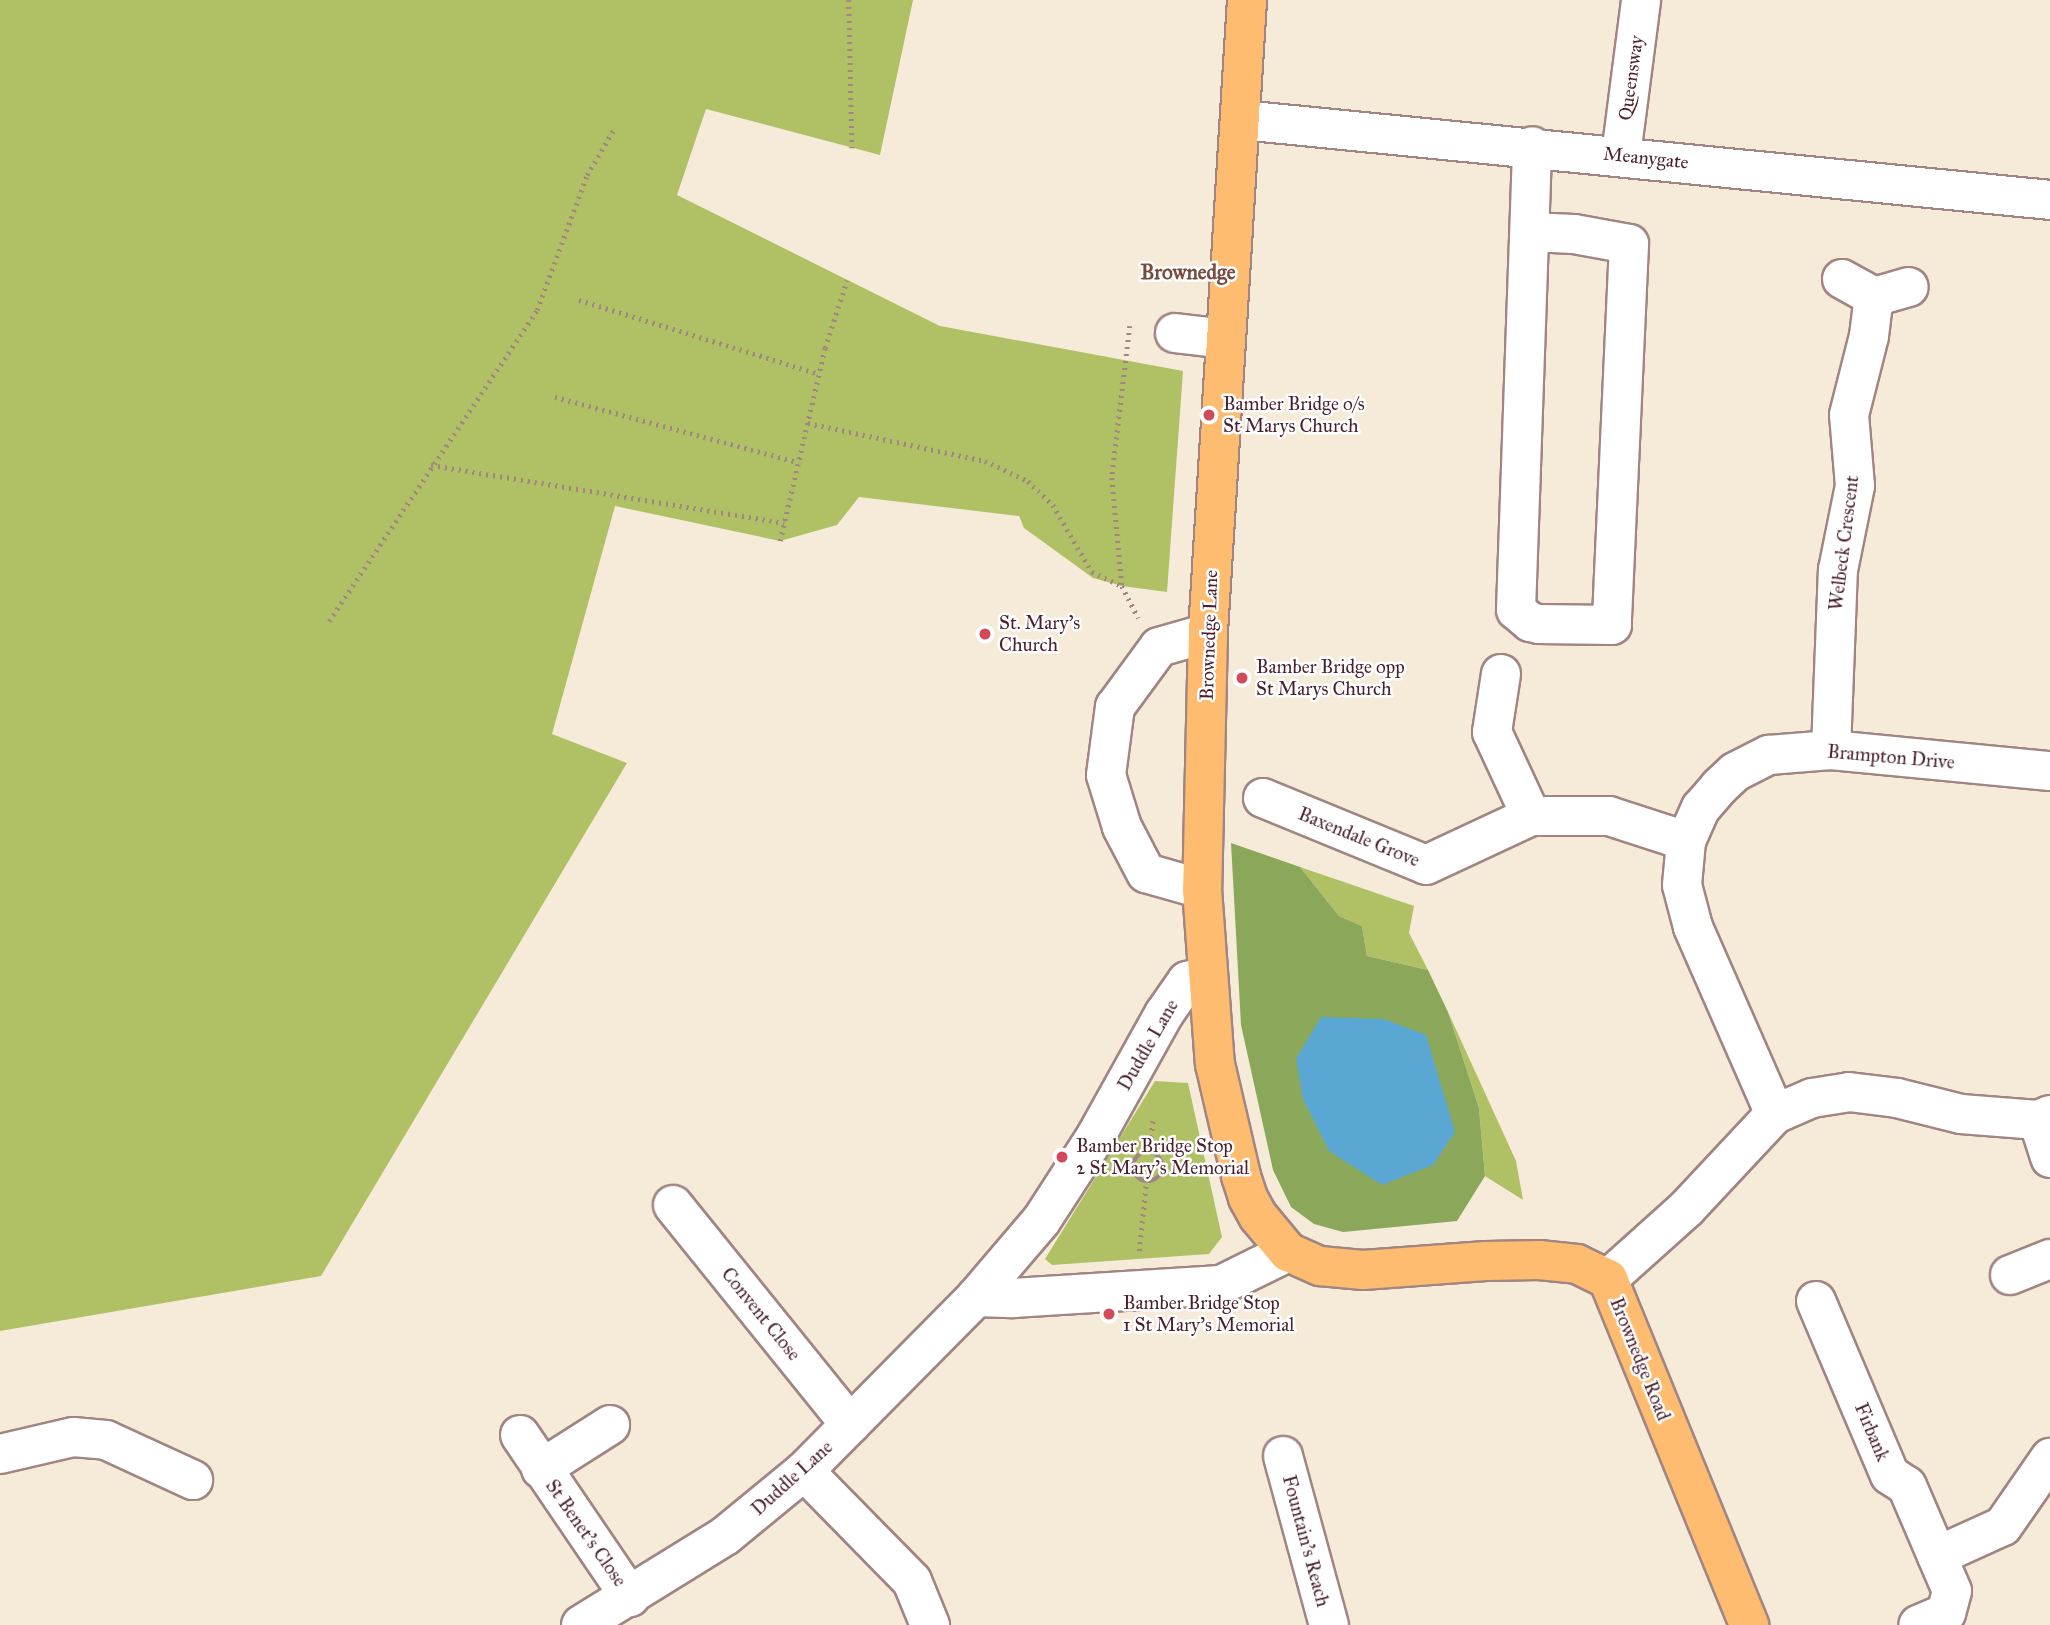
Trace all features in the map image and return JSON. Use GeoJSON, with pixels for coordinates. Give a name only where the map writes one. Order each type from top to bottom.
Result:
{"type":"FeatureCollection","features":[{"type":"Feature","properties":{"kind":"main road","name":"Brownedge Lane"},"geometry":{"type":"LineString","coordinates":[[1247,0],[1242,120],[1208,633],[1202,889],[1215,1064],[1241,1176],[1248,1198],[1258,1216],[1289,1252]]}},
{"type":"Feature","properties":{"kind":"main road","name":"Brownedge Road"},"geometry":{"type":"LineString","coordinates":[[1289,1252],[1320,1266],[1363,1270],[1486,1261],[1577,1264],[1608,1279],[1749,1625]]}},
{"type":"Feature","properties":{"kind":"street","name":"Queensway"},"geometry":{"type":"LineString","coordinates":[[1621,155],[1641,0]]}},
{"type":"Feature","properties":{"kind":"street","name":"Meanygate"},"geometry":{"type":"LineString","coordinates":[[1242,120],[1532,146],[2050,200]]}},
{"type":"Feature","properties":{"kind":"street"},"geometry":{"type":"LineString","coordinates":[[1530,232],[1574,234],[1629,244],[1612,625],[1530,622],[1516,610],[1532,146]]}},
{"type":"Feature","properties":{"kind":"street","name":"Welbeck Crescent"},"geometry":{"type":"LineString","coordinates":[[1831,750],[1838,570],[1855,486],[1849,415],[1869,336],[1875,288]]}},
{"type":"Feature","properties":{"kind":"street"},"geometry":{"type":"LineString","coordinates":[[1175,333],[1226,339]]}},
{"type":"Feature","properties":{"kind":"street"},"geometry":{"type":"LineString","coordinates":[[1202,889],[1146,873],[1122,827],[1106,775],[1115,707],[1159,647],[1208,633]]}},
{"type":"Feature","properties":{"kind":"street"},"geometry":{"type":"LineString","coordinates":[[1500,674],[1492,732],[1531,816]]}},
{"type":"Feature","properties":{"kind":"street","name":"Brampton Drive"},"geometry":{"type":"LineString","coordinates":[[1775,1114],[1693,927],[1682,885],[1686,841],[1701,807],[1735,772],[1769,755],[1831,750],[2050,771]]}},
{"type":"Feature","properties":{"kind":"street","name":"Baxendale Grove"},"geometry":{"type":"LineString","coordinates":[[1263,798],[1426,865],[1531,816],[1609,816],[1686,841]]}},
{"type":"Feature","properties":{"kind":"street","name":"Duddle Lane"},"geometry":{"type":"LineString","coordinates":[[581,1625],[631,1597],[725,1536],[804,1471],[976,1297],[1041,1221],[1096,1136],[1186,981],[1207,976]]}},
{"type":"Feature","properties":{"kind":"street"},"geometry":{"type":"LineString","coordinates":[[1608,1279],[1686,1209],[1775,1114],[1812,1098],[1849,1092],[1897,1098],[1961,1114],[2044,1117],[2050,1158]]}},
{"type":"Feature","properties":{"kind":"street","name":"Convent Close"},"geometry":{"type":"LineString","coordinates":[[673,1205],[850,1424]]}},
{"type":"Feature","properties":{"kind":"street"},"geometry":{"type":"LineString","coordinates":[[976,1297],[1013,1298],[1221,1285],[1289,1252]]}},
{"type":"Feature","properties":{"kind":"street"},"geometry":{"type":"LineString","coordinates":[[2010,1275],[2050,1259]]}},
{"type":"Feature","properties":{"kind":"street","name":"Firbank"},"geometry":{"type":"LineString","coordinates":[[1816,1301],[1890,1475],[1907,1486],[1952,1591],[1946,1613],[1918,1625]]}},
{"type":"Feature","properties":{"kind":"street","name":"St Benet's Close"},"geometry":{"type":"LineString","coordinates":[[541,1469],[610,1425]]}},
{"type":"Feature","properties":{"kind":"street","name":"St Benet's Close"},"geometry":{"type":"LineString","coordinates":[[520,1435],[631,1597]]}},
{"type":"Feature","properties":{"kind":"street"},"geometry":{"type":"LineString","coordinates":[[0,1454],[73,1437],[106,1440],[193,1479]]}},
{"type":"Feature","properties":{"kind":"street","name":"Fountain's Reach"},"geometry":{"type":"LineString","coordinates":[[1283,1456],[1329,1625]]}},
{"type":"Feature","properties":{"kind":"street"},"geometry":{"type":"LineString","coordinates":[[1937,1556],[2003,1526],[2050,1458]]}},
{"type":"Feature","properties":{"kind":"street"},"geometry":{"type":"LineString","coordinates":[[804,1471],[912,1581],[930,1625]]}},
{"type":"Feature","properties":{"kind":"path"},"geometry":{"type":"LineString","coordinates":[[849,0],[852,148]]}},
{"type":"Feature","properties":{"kind":"path"},"geometry":{"type":"LineString","coordinates":[[329,621],[431,464],[537,310],[587,175],[614,129]]}},
{"type":"Feature","properties":{"kind":"path"},"geometry":{"type":"LineString","coordinates":[[780,541],[819,374],[847,280]]}},
{"type":"Feature","properties":{"kind":"path"},"geometry":{"type":"LineString","coordinates":[[579,300],[819,374]]}},
{"type":"Feature","properties":{"kind":"path"},"geometry":{"type":"LineString","coordinates":[[1130,326],[1112,478],[1122,586],[1128,603],[1159,647]]}},
{"type":"Feature","properties":{"kind":"path"},"geometry":{"type":"LineString","coordinates":[[555,397],[798,462]]}},
{"type":"Feature","properties":{"kind":"path"},"geometry":{"type":"LineString","coordinates":[[808,423],[985,461],[1028,481],[1053,505],[1092,572],[1122,586]]}},
{"type":"Feature","properties":{"kind":"path"},"geometry":{"type":"LineString","coordinates":[[431,464],[784,523]]}},
{"type":"Feature","properties":{"kind":"path"},"geometry":{"type":"LineString","coordinates":[[1149,1151],[1161,1156],[1165,1169],[1158,1180],[1146,1183],[1135,1176],[1132,1165],[1138,1155],[1149,1151]]}},
{"type":"Feature","properties":{"kind":"path"},"geometry":{"type":"LineString","coordinates":[[1135,1290],[1146,1183]]}},
{"type":"Feature","properties":{"kind":"green space"},"geometry":{"type":"Polygon","coordinates":[[[0,0],[913,0],[880,155],[706,109],[677,195],[940,326],[1183,371],[1167,592],[1122,586],[1093,578],[1024,528],[1019,516],[859,497],[837,525],[780,541],[615,506],[552,734],[627,763],[321,1276],[0,1331],[0,0]]]}},
{"type":"Feature","properties":{"kind":"green space"},"geometry":{"type":"Polygon","coordinates":[[[1231,843],[1300,867],[1339,916],[1362,926],[1367,956],[1428,970],[1448,1012],[1479,1108],[1485,1176],[1457,1221],[1343,1232],[1314,1224],[1291,1207],[1273,1170],[1241,1025],[1231,843]]]}},
{"type":"Feature","properties":{"kind":"green space"},"geometry":{"type":"Polygon","coordinates":[[[1300,867],[1414,906],[1409,933],[1428,970],[1367,956],[1362,926],[1339,916],[1300,867]]]}},
{"type":"Feature","properties":{"kind":"green space"},"geometry":{"type":"Polygon","coordinates":[[[1448,1012],[1516,1161],[1523,1200],[1485,1176],[1479,1108],[1448,1012]]]}},
{"type":"Feature","properties":{"kind":"green space"},"geometry":{"type":"Polygon","coordinates":[[[1155,1081],[1188,1083],[1222,1237],[1209,1254],[1052,1265],[1045,1259],[1155,1081]]]}},
{"type":"Feature","properties":{"kind":"water"},"geometry":{"type":"Polygon","coordinates":[[[1321,1017],[1384,1019],[1426,1035],[1455,1132],[1433,1165],[1382,1185],[1329,1151],[1303,1099],[1296,1059],[1321,1017]]]}},
{"type":"Feature","properties":{"kind":"place","name":"Bamber Bridge o/s St Marys Church"},"geometry":{"type":"Point","coordinates":[1209,415]}},
{"type":"Feature","properties":{"kind":"place","name":"St. Mary's Church"},"geometry":{"type":"Point","coordinates":[985,634]}},
{"type":"Feature","properties":{"kind":"place","name":"Bamber Bridge opp St Marys Church"},"geometry":{"type":"Point","coordinates":[1242,678]}},
{"type":"Feature","properties":{"kind":"place","name":"Bamber Bridge Stop 2 St Mary's Memorial"},"geometry":{"type":"Point","coordinates":[1062,1157]}},
{"type":"Feature","properties":{"kind":"place","name":"Bamber Bridge Stop 1 St Mary's Memorial"},"geometry":{"type":"Point","coordinates":[1109,1314]}},
{"type":"Feature","properties":{"kind":"district","name":"Brownedge"},"geometry":{"type":"Point","coordinates":[1188,272]}}]}
